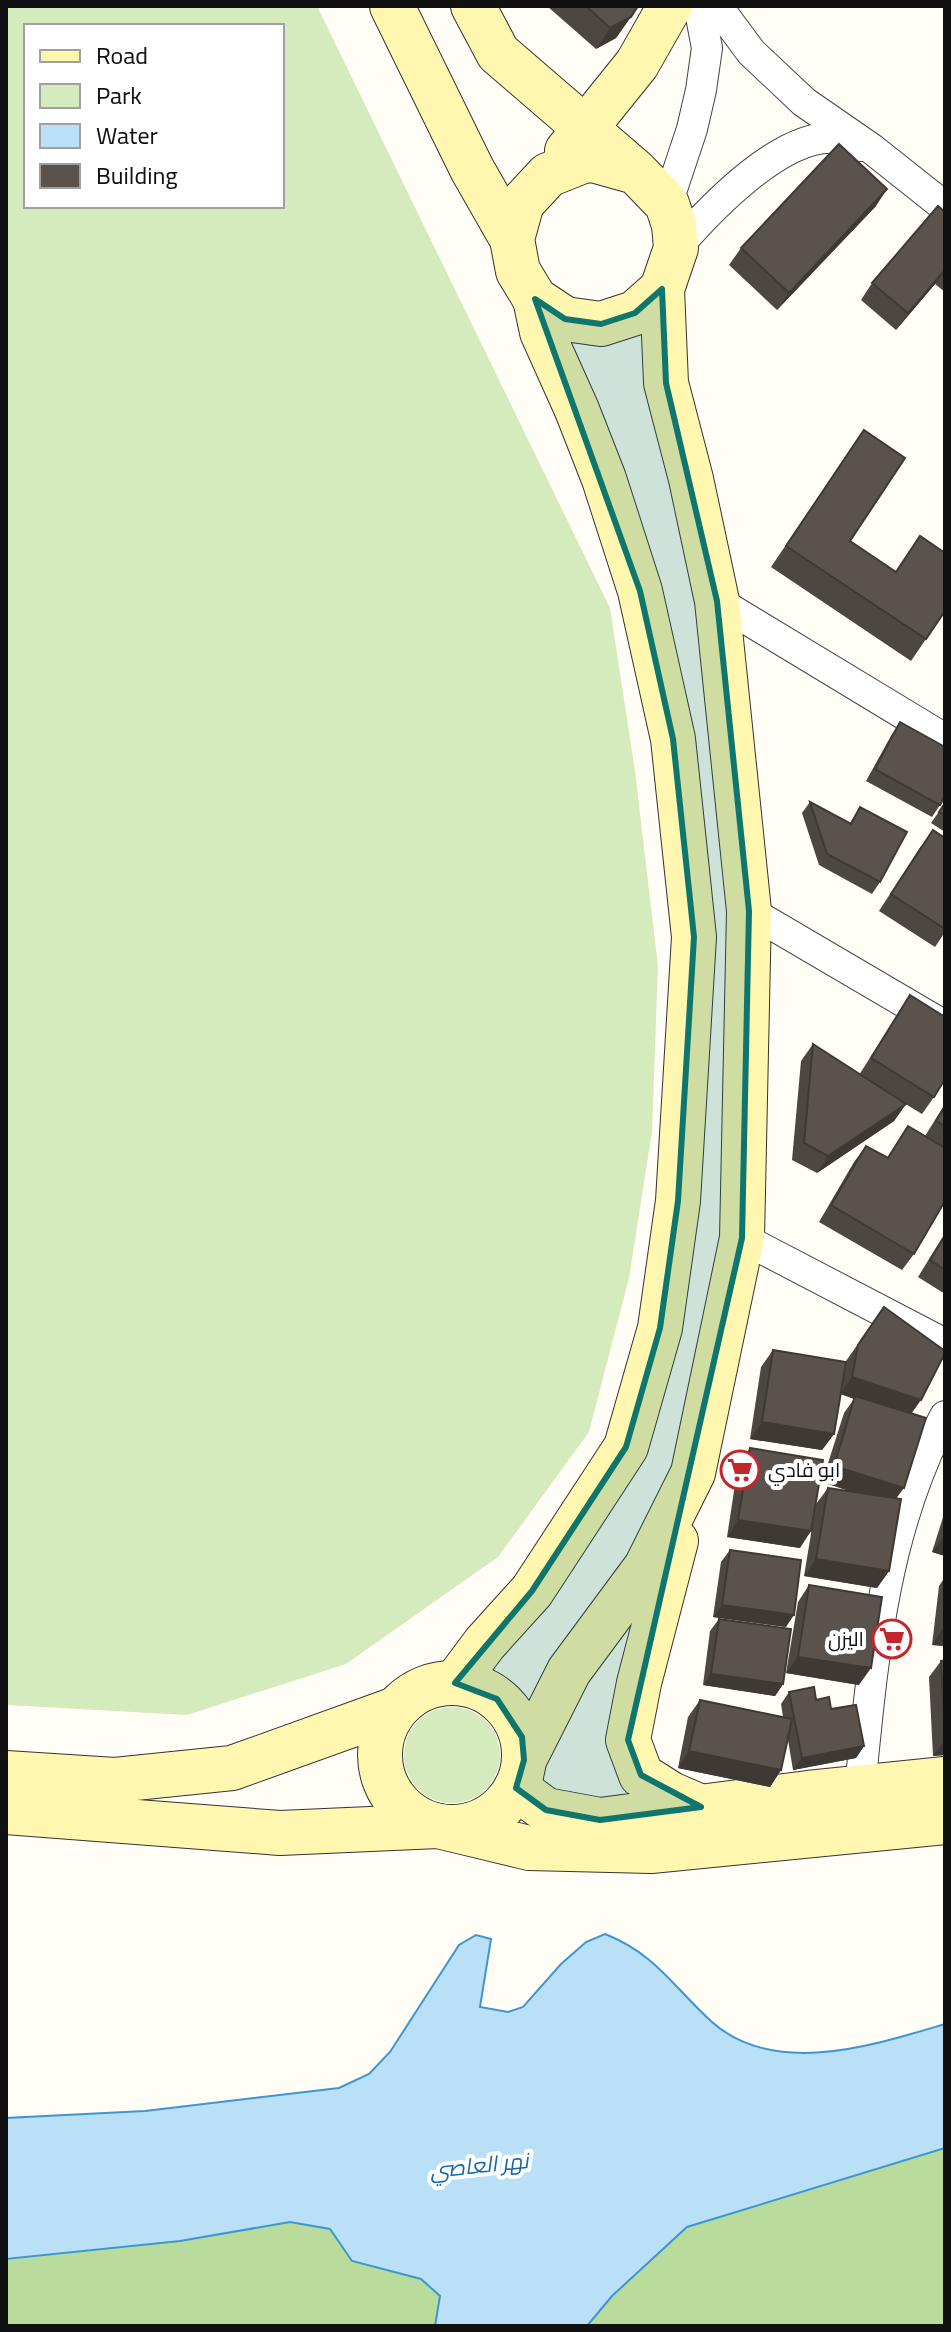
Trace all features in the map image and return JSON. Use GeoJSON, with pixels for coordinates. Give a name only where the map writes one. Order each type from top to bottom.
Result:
{"type":"FeatureCollection","features":[{"type":"Feature","properties":{"kind":"main road"},"geometry":{"type":"LineString","coordinates":[[392,6],[472,169],[512,239],[518,271],[535,299],[542,332],[604,479],[640,591],[673,739],[694,937],[676,1215],[660,1328],[626,1447],[532,1591],[485,1643],[455,1683]]}},
{"type":"Feature","properties":{"kind":"main road"},"geometry":{"type":"LineString","coordinates":[[473,6],[498,53],[636,172],[667,204],[674,225],[676,248],[662,289],[666,383],[691,479],[717,601],[749,911],[742,1238],[693,1473],[639,1683],[628,1740],[641,1775],[671,1794],[701,1807]]}},
{"type":"Feature","properties":{"kind":"main road"},"geometry":{"type":"LineString","coordinates":[[512,239],[522,203],[637,64],[670,6]]}},
{"type":"Feature","properties":{"kind":"main road"},"geometry":{"type":"LineString","coordinates":[[498,53],[551,77],[575,82],[608,76],[637,64]]}},
{"type":"Feature","properties":{"kind":"main road"},"geometry":{"type":"LineString","coordinates":[[548,175],[593,160],[636,172]]}},
{"type":"Feature","properties":{"kind":"main road"},"geometry":{"type":"LineString","coordinates":[[535,299],[565,319],[601,324],[635,313],[662,289]]}},
{"type":"Feature","properties":{"kind":"main road"},"geometry":{"type":"LineString","coordinates":[[6,1812],[280,1833],[463,1827],[486,1819],[506,1804],[569,1671],[646,1567],[693,1473]]}},
{"type":"Feature","properties":{"kind":"main road"},"geometry":{"type":"LineString","coordinates":[[945,1779],[600,1820],[546,1810],[520,1774],[522,1737],[512,1716],[497,1699],[477,1688],[455,1683],[433,1686],[412,1695],[396,1709],[383,1731],[379,1755],[384,1780],[396,1802],[415,1818],[529,1848],[651,1851],[945,1822]]}},
{"type":"Feature","properties":{"kind":"main road"},"geometry":{"type":"LineString","coordinates":[[6,1773],[115,1780],[232,1768],[396,1709]]}},
{"type":"Feature","properties":{"kind":"street"},"geometry":{"type":"LineString","coordinates":[[667,204],[692,129],[701,90],[707,48],[699,6]]}},
{"type":"Feature","properties":{"kind":"street"},"geometry":{"type":"LineString","coordinates":[[717,6],[751,52],[804,102],[872,149],[945,207]]}},
{"type":"Feature","properties":{"kind":"street"},"geometry":{"type":"LineString","coordinates":[[676,248],[725,194],[770,162],[807,141],[837,138],[872,149]]}},
{"type":"Feature","properties":{"kind":"street"},"geometry":{"type":"LineString","coordinates":[[717,601],[945,739]]}},
{"type":"Feature","properties":{"kind":"street"},"geometry":{"type":"LineString","coordinates":[[749,911],[945,1026]]}},
{"type":"Feature","properties":{"kind":"street"},"geometry":{"type":"LineString","coordinates":[[742,1238],[945,1344]]}},
{"type":"Feature","properties":{"kind":"street"},"geometry":{"type":"LineString","coordinates":[[860,1788],[874,1648],[891,1559],[925,1453],[945,1416]]}},
{"type":"Feature","properties":{"kind":"highlighted area"},"geometry":{"type":"Polygon","coordinates":[[[662,289],[666,383],[717,601],[749,911],[742,1238],[628,1740],[641,1775],[701,1807],[600,1820],[546,1810],[516,1788],[524,1760],[522,1737],[497,1699],[455,1683],[532,1591],[626,1447],[660,1328],[678,1201],[694,937],[673,739],[640,591],[535,299],[565,319],[601,324],[635,313],[662,289]]]}},
{"type":"Feature","properties":{"kind":"green space"},"geometry":{"type":"Polygon","coordinates":[[[6,6],[317,6],[610,608],[635,771],[658,966],[652,1132],[629,1278],[589,1432],[498,1557],[346,1664],[187,1715],[6,1705],[6,6]]]}},
{"type":"Feature","properties":{"kind":"green space"},"geometry":{"type":"Polygon","coordinates":[[[452,1707],[470,1711],[486,1721],[496,1737],[500,1755],[496,1773],[486,1789],[470,1799],[452,1803],[434,1799],[418,1789],[408,1773],[404,1755],[408,1737],[418,1721],[434,1711],[452,1707]]]}},
{"type":"Feature","properties":{"kind":"green space"},"geometry":{"type":"Polygon","coordinates":[[[945,2148],[945,2326],[587,2326],[612,2296],[687,2227],[945,2148]]]}},
{"type":"Feature","properties":{"kind":"green space"},"geometry":{"type":"Polygon","coordinates":[[[290,2222],[330,2229],[352,2261],[421,2279],[440,2296],[435,2326],[6,2326],[6,2259],[180,2241],[290,2222]]]}},
{"type":"Feature","properties":{"kind":"water","name":"نهر العاصي"},"geometry":{"type":"Polygon","coordinates":[[[605,1934],[638,1951],[712,2022],[737,2039],[765,2049],[795,2053],[826,2052],[888,2040],[945,2024],[945,2148],[687,2227],[612,2296],[587,2326],[435,2326],[440,2296],[421,2279],[352,2261],[330,2229],[290,2222],[180,2241],[6,2259],[6,2118],[145,2111],[339,2088],[369,2074],[390,2052],[459,1945],[476,1935],[491,1939],[480,2007],[508,2012],[523,2007],[561,1964],[586,1942],[605,1934]]]}},
{"type":"Feature","properties":{"kind":"building"},"geometry":{"type":"Polygon","coordinates":[[[586,6],[638,6],[631,17],[610,28],[586,6]]]}},
{"type":"Feature","properties":{"kind":"building"},"geometry":{"type":"Polygon","coordinates":[[[839,144],[887,189],[789,293],[741,248],[839,144]]]}},
{"type":"Feature","properties":{"kind":"building"},"geometry":{"type":"Polygon","coordinates":[[[938,206],[945,212],[945,270],[908,313],[872,283],[938,206]]]}},
{"type":"Feature","properties":{"kind":"building"},"geometry":{"type":"Polygon","coordinates":[[[864,430],[905,458],[850,541],[896,572],[920,536],[945,553],[945,611],[926,639],[786,546],[864,430]]]}},
{"type":"Feature","properties":{"kind":"building"},"geometry":{"type":"Polygon","coordinates":[[[900,722],[945,747],[945,795],[940,805],[875,769],[900,722]]]}},
{"type":"Feature","properties":{"kind":"building"},"geometry":{"type":"Polygon","coordinates":[[[810,802],[851,824],[860,807],[907,832],[880,882],[827,854],[810,802]]]}},
{"type":"Feature","properties":{"kind":"building"},"geometry":{"type":"Polygon","coordinates":[[[933,830],[945,838],[945,929],[891,894],[933,830]]]}},
{"type":"Feature","properties":{"kind":"building"},"geometry":{"type":"Polygon","coordinates":[[[910,995],[945,1017],[945,1079],[934,1097],[871,1058],[910,995]]]}},
{"type":"Feature","properties":{"kind":"building"},"geometry":{"type":"Polygon","coordinates":[[[813,1044],[906,1104],[828,1156],[804,1143],[813,1044]]]}},
{"type":"Feature","properties":{"kind":"building"},"geometry":{"type":"Polygon","coordinates":[[[945,1106],[945,1126],[936,1121],[945,1106]]]}},
{"type":"Feature","properties":{"kind":"building"},"geometry":{"type":"Polygon","coordinates":[[[908,1126],[945,1148],[945,1201],[914,1254],[831,1205],[866,1146],[888,1158],[908,1126]]]}},
{"type":"Feature","properties":{"kind":"building"},"geometry":{"type":"Polygon","coordinates":[[[945,1236],[945,1270],[930,1260],[945,1236]]]}},
{"type":"Feature","properties":{"kind":"building"},"geometry":{"type":"Polygon","coordinates":[[[884,1307],[945,1351],[921,1400],[852,1377],[858,1345],[884,1307]]]}},
{"type":"Feature","properties":{"kind":"building"},"geometry":{"type":"Polygon","coordinates":[[[773,1350],[846,1362],[834,1434],[762,1422],[773,1350]]]}},
{"type":"Feature","properties":{"kind":"building"},"geometry":{"type":"Polygon","coordinates":[[[855,1396],[926,1418],[904,1488],[834,1466],[855,1396]]]}},
{"type":"Feature","properties":{"kind":"building"},"geometry":{"type":"Polygon","coordinates":[[[750,1448],[823,1460],[811,1531],[738,1520],[750,1448]]]}},
{"type":"Feature","properties":{"kind":"building"},"geometry":{"type":"Polygon","coordinates":[[[828,1488],[901,1499],[889,1571],[816,1559],[828,1488]]]}},
{"type":"Feature","properties":{"kind":"building"},"geometry":{"type":"Polygon","coordinates":[[[730,1550],[801,1560],[794,1615],[722,1605],[730,1550]]]}},
{"type":"Feature","properties":{"kind":"building"},"geometry":{"type":"Polygon","coordinates":[[[809,1585],[882,1597],[871,1668],[798,1657],[809,1585]]]}},
{"type":"Feature","properties":{"kind":"building"},"geometry":{"type":"Polygon","coordinates":[[[719,1619],[791,1629],[783,1684],[711,1674],[719,1619]]]}},
{"type":"Feature","properties":{"kind":"building"},"geometry":{"type":"Polygon","coordinates":[[[945,1660],[945,1735],[941,1661],[945,1660]]]}},
{"type":"Feature","properties":{"kind":"building"},"geometry":{"type":"Polygon","coordinates":[[[814,1687],[816,1700],[829,1697],[831,1709],[856,1705],[864,1746],[802,1758],[789,1692],[814,1687]]]}},
{"type":"Feature","properties":{"kind":"building"},"geometry":{"type":"Polygon","coordinates":[[[700,1700],[792,1719],[781,1770],[689,1751],[700,1700]]]}},
{"type":"Feature","properties":{"kind":"place","name":"ابو فادي"},"geometry":{"type":"Point","coordinates":[740,1470]}},
{"type":"Feature","properties":{"kind":"place","name":"اليزن"},"geometry":{"type":"Point","coordinates":[892,1639]}}]}
